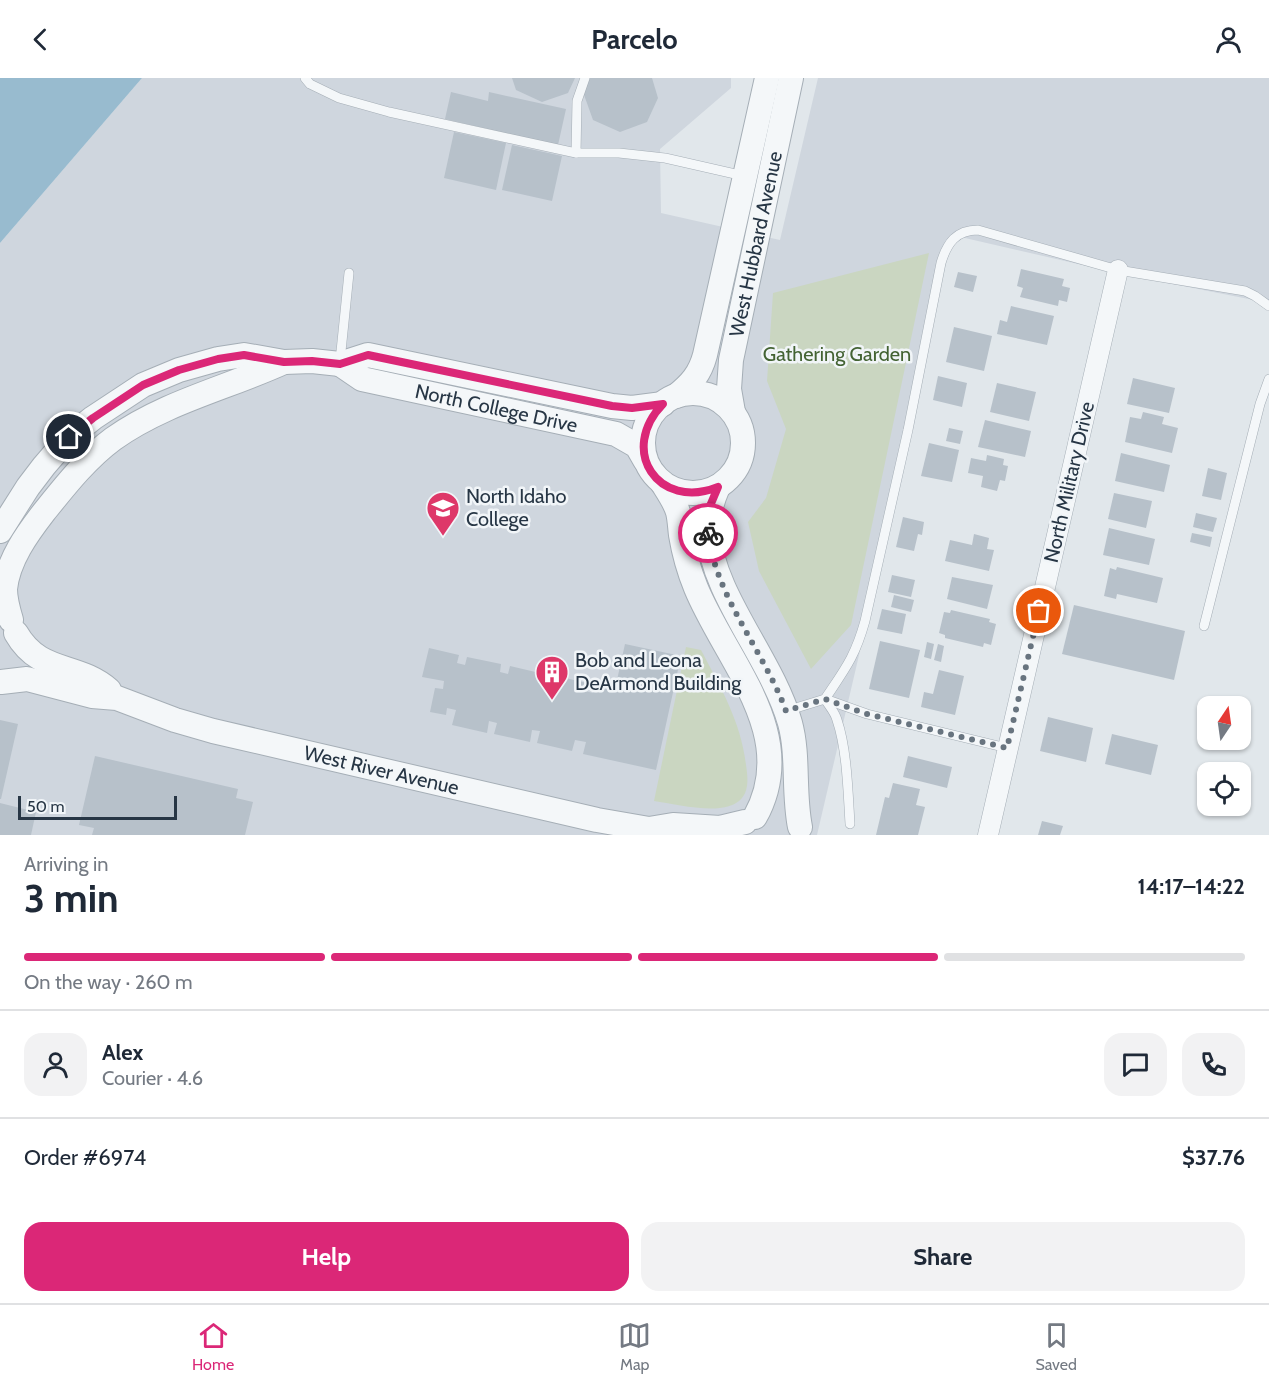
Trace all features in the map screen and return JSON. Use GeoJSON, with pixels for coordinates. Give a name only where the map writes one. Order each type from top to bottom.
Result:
{"type":"FeatureCollection","features":[{"type":"Feature","properties":{"kind":"street","name":"West Hubbard Avenue"},"geometry":{"type":"LineString","coordinates":[[669,400],[693,382],[702,365],[767,78]]}},
{"type":"Feature","properties":{"kind":"street","name":"West Hubbard Avenue"},"geometry":{"type":"LineString","coordinates":[[733,412],[729,389],[731,360],[792,78]]}},
{"type":"Feature","properties":{"kind":"street","name":"North Military Drive"},"geometry":{"type":"LineString","coordinates":[[988,835],[1118,270]]}},
{"type":"Feature","properties":{"kind":"street","name":"North College Drive"},"geometry":{"type":"LineString","coordinates":[[0,531],[28,487],[69,437],[93,418],[143,385],[179,370],[218,359],[244,355],[284,362],[312,361],[340,364],[368,355],[612,406],[632,408],[669,400]]}},
{"type":"Feature","properties":{"kind":"street","name":"North College Drive"},"geometry":{"type":"LineString","coordinates":[[9,620],[5,591],[8,573],[15,555],[34,526],[83,465],[112,440],[139,422],[203,393],[248,379],[284,362]]}},
{"type":"Feature","properties":{"kind":"street","name":"North College Drive"},"geometry":{"type":"LineString","coordinates":[[340,364],[362,379],[616,434],[637,446],[645,460]]}},
{"type":"Feature","properties":{"kind":"street"},"geometry":{"type":"LineString","coordinates":[[663,484],[676,491],[690,494],[704,492],[718,487],[729,479],[738,467],[743,439],[740,425],[733,412],[721,402],[707,395],[692,393],[669,400],[652,415],[645,429],[643,444],[645,460],[663,484],[678,511],[683,548],[697,591],[749,690],[764,725],[771,770],[766,796],[744,825]]}},
{"type":"Feature","properties":{"kind":"street"},"geometry":{"type":"LineString","coordinates":[[718,487],[710,506],[707,530],[715,567],[774,680],[786,711],[793,741],[796,807],[803,831]]}},
{"type":"Feature","properties":{"kind":"street"},"geometry":{"type":"LineString","coordinates":[[0,683],[15,660],[17,647],[9,620]]}},
{"type":"Feature","properties":{"kind":"street","name":"West River Avenue"},"geometry":{"type":"LineString","coordinates":[[9,620],[24,646],[35,657],[99,682],[117,698]]}},
{"type":"Feature","properties":{"kind":"street","name":"West River Avenue"},"geometry":{"type":"LineString","coordinates":[[0,683],[27,679],[92,696],[117,698],[213,731],[653,832],[673,825],[720,828],[744,825],[766,815],[790,820],[803,831]]}},
{"type":"Feature","properties":{"kind":"lane"},"geometry":{"type":"LineString","coordinates":[[305,78],[310,84],[339,98],[389,112],[576,153],[619,153],[664,158],[745,176]]}},
{"type":"Feature","properties":{"kind":"lane"},"geometry":{"type":"LineString","coordinates":[[576,153],[577,101],[585,78]]}},
{"type":"Feature","properties":{"kind":"lane"},"geometry":{"type":"LineString","coordinates":[[825,699],[858,647],[908,430],[941,263],[951,240],[969,230],[978,230],[1118,270],[1245,291],[1269,306]]}},
{"type":"Feature","properties":{"kind":"lane"},"geometry":{"type":"LineString","coordinates":[[340,364],[349,273]]}},
{"type":"Feature","properties":{"kind":"lane"},"geometry":{"type":"LineString","coordinates":[[1204,626],[1260,404],[1269,379]]}},
{"type":"Feature","properties":{"kind":"lane"},"geometry":{"type":"LineString","coordinates":[[825,699],[837,718],[848,787],[850,824]]}},
{"type":"Feature","properties":{"kind":"lane"},"geometry":{"type":"LineString","coordinates":[[786,711],[825,699],[867,714],[1007,748]]}},
{"type":"Feature","properties":{"kind":"shaded area","name":"North Idaho College"},"geometry":{"type":"Polygon","coordinates":[[[142,78],[731,78],[731,88],[660,149],[661,213],[780,240],[818,78],[1269,78],[1269,303],[1117,273],[952,235],[817,835],[0,835],[0,243],[142,78]]]}},
{"type":"Feature","properties":{"kind":"green space","name":"Gathering Garden"},"geometry":{"type":"Polygon","coordinates":[[[929,253],[851,625],[811,669],[759,571],[748,522],[766,498],[786,429],[767,381],[773,293],[929,253]]]}},
{"type":"Feature","properties":{"kind":"green space"},"geometry":{"type":"Polygon","coordinates":[[[686,647],[701,650],[729,706],[740,734],[747,770],[747,786],[741,800],[728,806],[696,808],[654,801],[686,647]]]}},
{"type":"Feature","properties":{"kind":"water"},"geometry":{"type":"Polygon","coordinates":[[[0,78],[142,78],[0,243],[0,78]]]}},
{"type":"Feature","properties":{"kind":"building"},"geometry":{"type":"Polygon","coordinates":[[[512,78],[575,78],[568,93],[542,102],[516,90],[512,78]]]}},
{"type":"Feature","properties":{"kind":"building"},"geometry":{"type":"Polygon","coordinates":[[[590,78],[652,78],[658,98],[647,122],[620,132],[593,120],[583,92],[590,78]]]}},
{"type":"Feature","properties":{"kind":"building"},"geometry":{"type":"Polygon","coordinates":[[[451,92],[488,101],[489,92],[566,109],[558,145],[445,119],[451,92]]]}},
{"type":"Feature","properties":{"kind":"building"},"geometry":{"type":"Polygon","coordinates":[[[454,132],[506,143],[496,190],[444,178],[454,132]]]}},
{"type":"Feature","properties":{"kind":"building"},"geometry":{"type":"Polygon","coordinates":[[[512,145],[562,156],[552,201],[502,190],[512,145]]]}},
{"type":"Feature","properties":{"kind":"building"},"geometry":{"type":"Polygon","coordinates":[[[1021,269],[1064,279],[1062,286],[1070,288],[1067,302],[1059,300],[1058,306],[1020,297],[1023,288],[1017,286],[1021,269]]]}},
{"type":"Feature","properties":{"kind":"building"},"geometry":{"type":"Polygon","coordinates":[[[958,272],[977,276],[973,292],[954,287],[958,272]]]}},
{"type":"Feature","properties":{"kind":"building"},"geometry":{"type":"Polygon","coordinates":[[[1011,306],[1054,316],[1047,345],[997,334],[1000,320],[1007,322],[1011,306]]]}},
{"type":"Feature","properties":{"kind":"building"},"geometry":{"type":"Polygon","coordinates":[[[954,327],[992,336],[984,371],[946,362],[954,327]]]}},
{"type":"Feature","properties":{"kind":"building"},"geometry":{"type":"Polygon","coordinates":[[[938,376],[967,383],[962,407],[933,400],[938,376]]]}},
{"type":"Feature","properties":{"kind":"building"},"geometry":{"type":"Polygon","coordinates":[[[1133,378],[1175,388],[1169,413],[1127,404],[1133,378]]]}},
{"type":"Feature","properties":{"kind":"building"},"geometry":{"type":"Polygon","coordinates":[[[997,383],[1036,392],[1029,421],[990,412],[997,383]]]}},
{"type":"Feature","properties":{"kind":"building"},"geometry":{"type":"Polygon","coordinates":[[[1143,412],[1164,417],[1162,424],[1178,428],[1172,453],[1125,442],[1130,417],[1141,419],[1143,412]]]}},
{"type":"Feature","properties":{"kind":"building"},"geometry":{"type":"Polygon","coordinates":[[[985,420],[1031,431],[1025,457],[978,447],[985,420]]]}},
{"type":"Feature","properties":{"kind":"building"},"geometry":{"type":"Polygon","coordinates":[[[949,428],[963,431],[960,444],[946,441],[949,428]]]}},
{"type":"Feature","properties":{"kind":"building"},"geometry":{"type":"Polygon","coordinates":[[[929,443],[959,450],[952,482],[921,476],[929,443]]]}},
{"type":"Feature","properties":{"kind":"building"},"geometry":{"type":"Polygon","coordinates":[[[1121,453],[1170,465],[1164,492],[1115,481],[1121,453]]]}},
{"type":"Feature","properties":{"kind":"building"},"geometry":{"type":"Polygon","coordinates":[[[987,455],[1004,459],[1003,465],[1008,466],[1005,481],[1000,480],[997,491],[981,487],[983,476],[968,473],[971,458],[986,461],[987,455]]]}},
{"type":"Feature","properties":{"kind":"building"},"geometry":{"type":"Polygon","coordinates":[[[1208,468],[1227,473],[1221,500],[1202,496],[1208,468]]]}},
{"type":"Feature","properties":{"kind":"building"},"geometry":{"type":"Polygon","coordinates":[[[1114,493],[1152,501],[1146,528],[1108,519],[1114,493]]]}},
{"type":"Feature","properties":{"kind":"building"},"geometry":{"type":"Polygon","coordinates":[[[1196,513],[1217,518],[1213,532],[1193,527],[1196,513]]]}},
{"type":"Feature","properties":{"kind":"building"},"geometry":{"type":"Polygon","coordinates":[[[903,517],[924,522],[922,535],[918,534],[914,551],[896,547],[903,517]]]}},
{"type":"Feature","properties":{"kind":"building"},"geometry":{"type":"Polygon","coordinates":[[[1109,528],[1155,539],[1149,565],[1103,555],[1109,528]]]}},
{"type":"Feature","properties":{"kind":"building"},"geometry":{"type":"Polygon","coordinates":[[[1192,533],[1212,537],[1210,547],[1190,542],[1192,533]]]}},
{"type":"Feature","properties":{"kind":"building"},"geometry":{"type":"Polygon","coordinates":[[[974,534],[989,538],[987,549],[994,550],[989,571],[945,561],[950,540],[972,545],[974,534]]]}},
{"type":"Feature","properties":{"kind":"building"},"geometry":{"type":"Polygon","coordinates":[[[1117,567],[1163,578],[1157,603],[1117,594],[1116,599],[1104,596],[1110,568],[1116,570],[1117,567]]]}},
{"type":"Feature","properties":{"kind":"building"},"geometry":{"type":"Polygon","coordinates":[[[892,575],[915,580],[911,597],[888,592],[892,575]]]}},
{"type":"Feature","properties":{"kind":"building"},"geometry":{"type":"Polygon","coordinates":[[[952,577],[993,585],[987,609],[947,599],[952,577]]]}},
{"type":"Feature","properties":{"kind":"building"},"geometry":{"type":"Polygon","coordinates":[[[894,595],[914,600],[911,612],[891,607],[894,595]]]}},
{"type":"Feature","properties":{"kind":"building"},"geometry":{"type":"Polygon","coordinates":[[[1074,605],[1185,631],[1174,680],[1062,654],[1074,605]]]}},
{"type":"Feature","properties":{"kind":"building"},"geometry":{"type":"Polygon","coordinates":[[[882,609],[906,614],[902,634],[877,629],[882,609]]]}},
{"type":"Feature","properties":{"kind":"building"},"geometry":{"type":"Polygon","coordinates":[[[951,610],[990,619],[989,622],[996,624],[991,645],[984,643],[983,647],[945,638],[945,635],[939,633],[944,612],[950,613],[951,610]]]}},
{"type":"Feature","properties":{"kind":"building"},"geometry":{"type":"Polygon","coordinates":[[[880,641],[920,650],[909,698],[869,689],[880,641]]]}},
{"type":"Feature","properties":{"kind":"building"},"geometry":{"type":"Polygon","coordinates":[[[927,642],[934,644],[931,659],[924,657],[927,642]]]}},
{"type":"Feature","properties":{"kind":"building","name":"Bob and Leona DeArmond Building"},"geometry":{"type":"Polygon","coordinates":[[[625,644],[681,656],[656,770],[583,754],[586,742],[575,740],[572,751],[537,743],[540,731],[532,730],[530,742],[494,734],[497,723],[489,721],[487,733],[452,725],[456,710],[447,708],[446,715],[430,712],[435,688],[443,689],[444,681],[422,677],[429,648],[459,655],[457,663],[465,665],[467,657],[501,664],[500,672],[508,674],[510,666],[544,674],[543,682],[550,683],[552,675],[587,683],[585,691],[593,693],[595,685],[615,689],[625,644]]]}},
{"type":"Feature","properties":{"kind":"building"},"geometry":{"type":"Polygon","coordinates":[[[938,644],[944,646],[941,662],[934,660],[938,644]]]}},
{"type":"Feature","properties":{"kind":"building"},"geometry":{"type":"Polygon","coordinates":[[[939,670],[964,676],[955,715],[921,707],[924,692],[933,694],[939,670]]]}},
{"type":"Feature","properties":{"kind":"building"},"geometry":{"type":"Polygon","coordinates":[[[1048,717],[1093,728],[1086,762],[1040,751],[1048,717]]]}},
{"type":"Feature","properties":{"kind":"building"},"geometry":{"type":"Polygon","coordinates":[[[0,720],[18,724],[1,799],[0,799],[0,720]]]}},
{"type":"Feature","properties":{"kind":"building"},"geometry":{"type":"Polygon","coordinates":[[[1112,734],[1158,745],[1151,775],[1105,764],[1112,734]]]}},
{"type":"Feature","properties":{"kind":"building"},"geometry":{"type":"Polygon","coordinates":[[[95,756],[238,789],[236,798],[253,802],[245,835],[92,835],[94,828],[79,825],[95,756]]]}},
{"type":"Feature","properties":{"kind":"building"},"geometry":{"type":"Polygon","coordinates":[[[908,756],[952,767],[947,788],[903,777],[908,756]]]}},
{"type":"Feature","properties":{"kind":"building"},"geometry":{"type":"Polygon","coordinates":[[[893,783],[920,789],[916,805],[925,807],[918,835],[876,835],[885,797],[889,798],[893,783]]]}},
{"type":"Feature","properties":{"kind":"building"},"geometry":{"type":"Polygon","coordinates":[[[0,803],[36,812],[31,835],[0,835],[0,803]]]}},
{"type":"Feature","properties":{"kind":"building"},"geometry":{"type":"Polygon","coordinates":[[[1042,821],[1063,826],[1060,835],[1038,835],[1042,821]]]}},
{"type":"Feature","properties":{"kind":"way so far"},"geometry":{"type":"LineString","coordinates":[[708,533],[715,567],[774,680],[786,711],[825,699],[867,714],[1007,748],[1039,611]]}},
{"type":"Feature","properties":{"kind":"place","name":"North Idaho College"},"geometry":{"type":"Point","coordinates":[443,537]}},
{"type":"Feature","properties":{"kind":"place","name":"Bob and Leona DeArmond Building"},"geometry":{"type":"Point","coordinates":[552,701]}},
{"type":"Feature","properties":{"kind":"route"},"geometry":{"type":"LineString","coordinates":[[69,437],[143,385],[179,370],[218,359],[244,355],[284,362],[312,361],[340,364],[368,355],[621,408],[663,404],[652,415],[645,429],[643,444],[645,460],[663,484],[676,491],[690,494],[718,487],[710,506],[708,533]]}}]}
